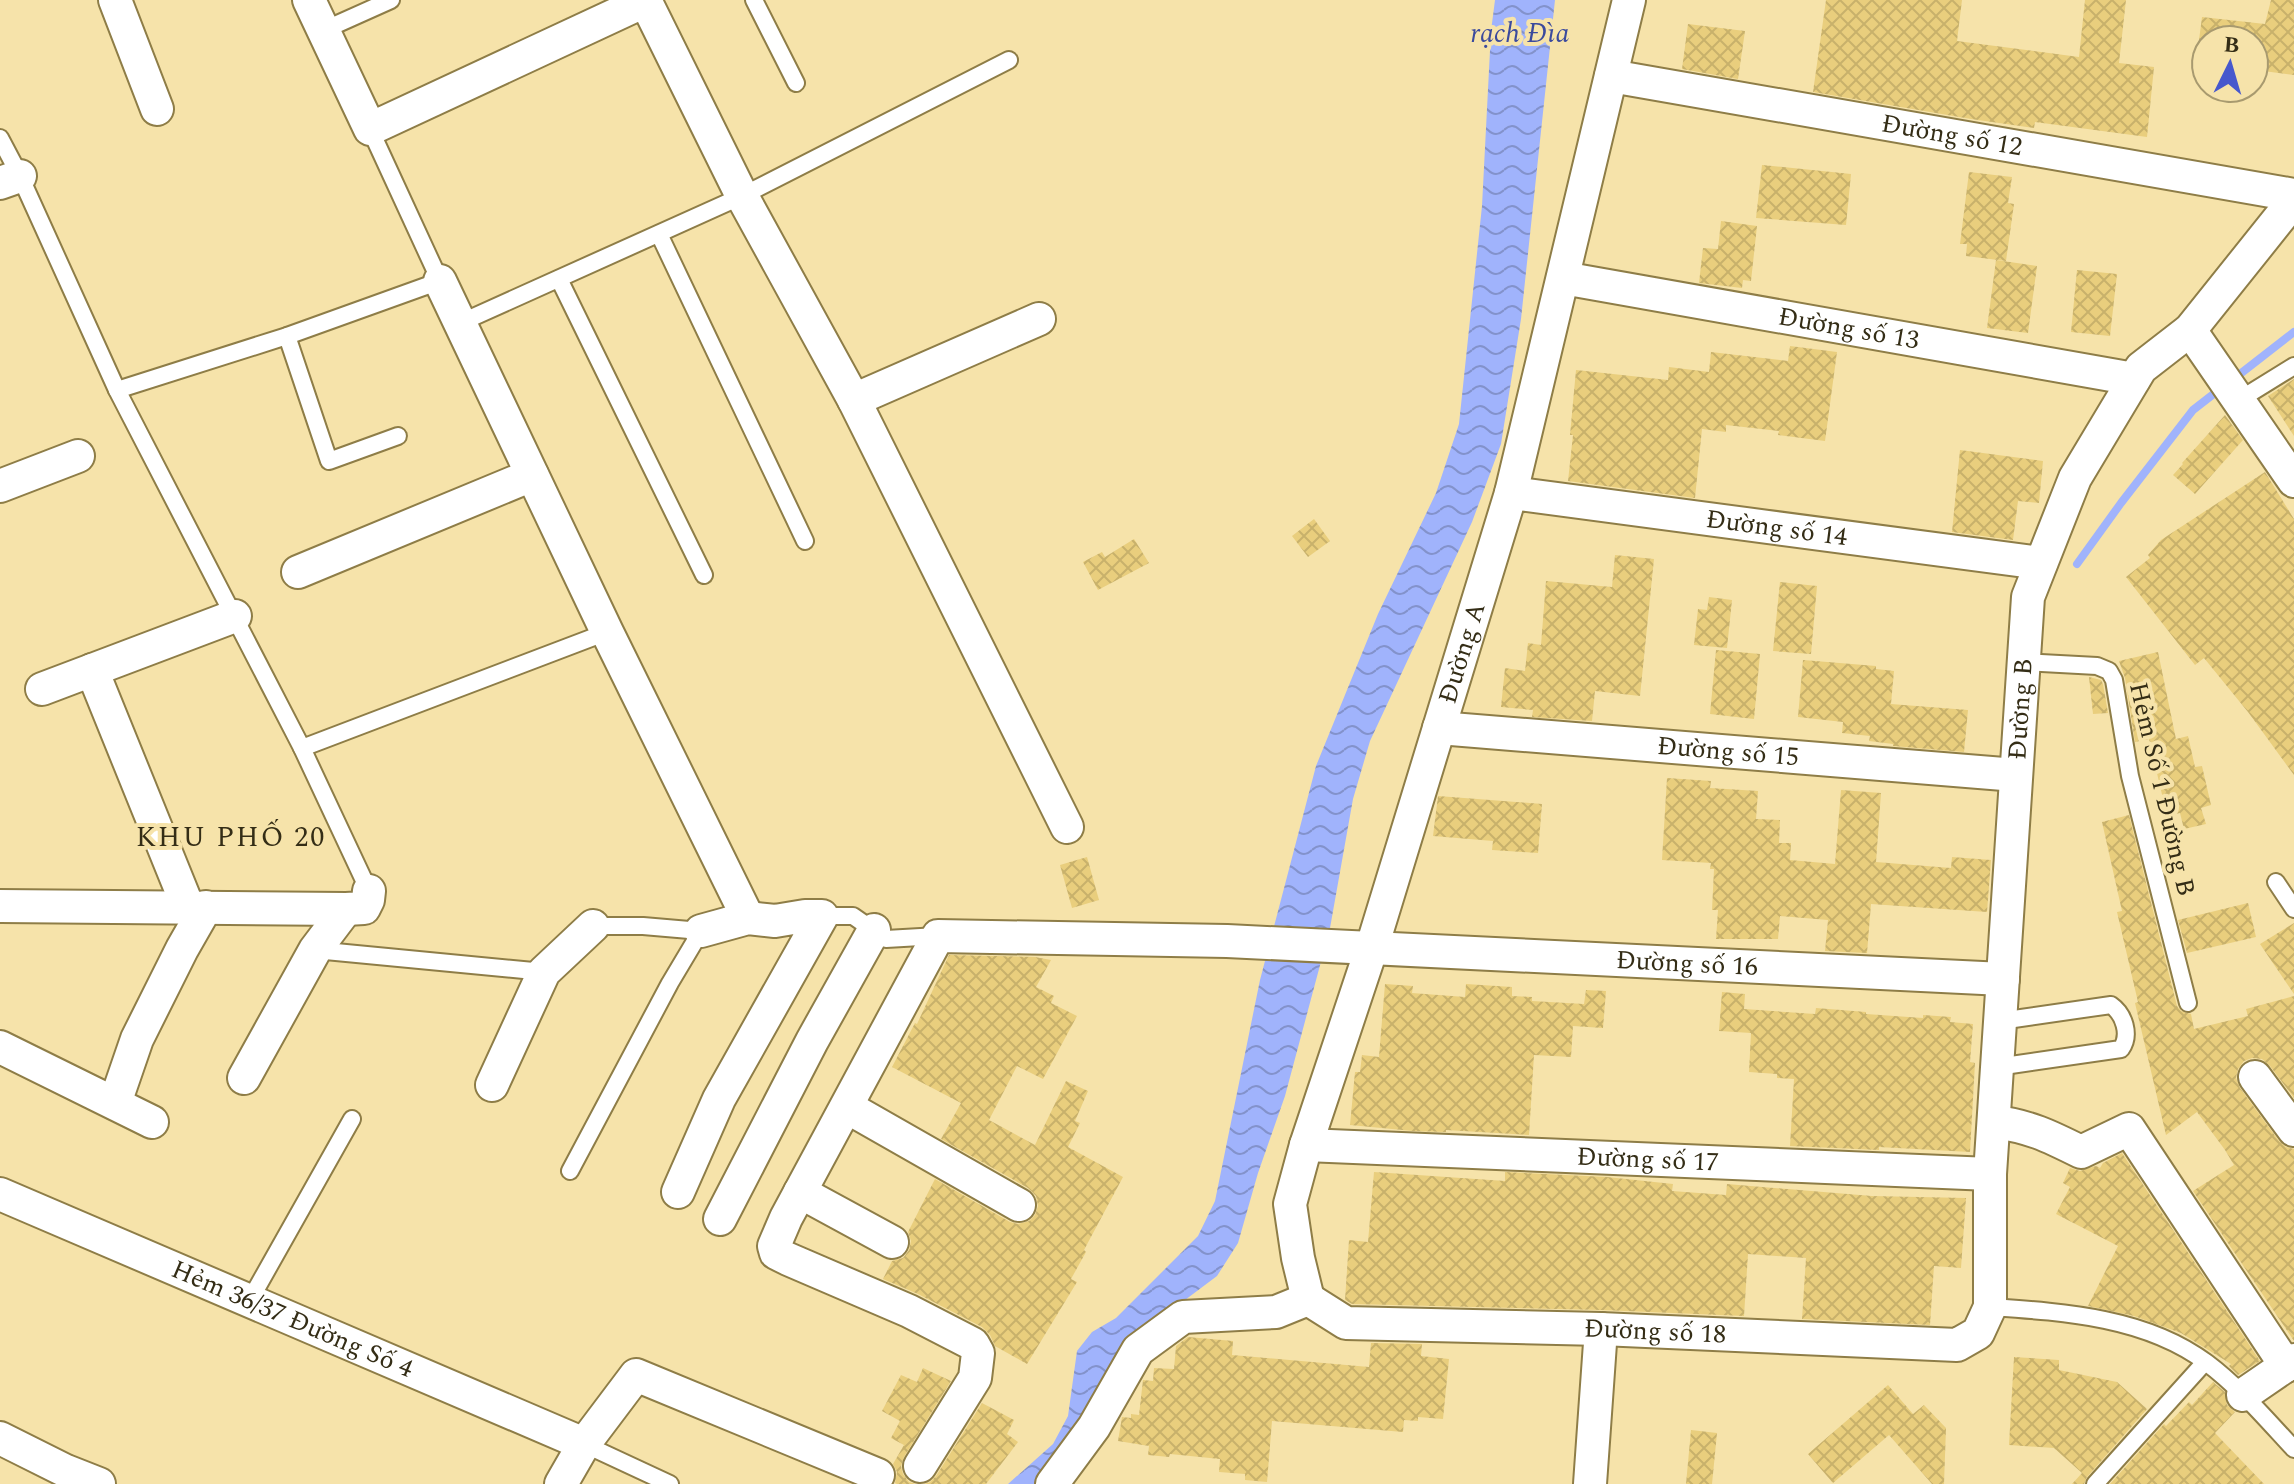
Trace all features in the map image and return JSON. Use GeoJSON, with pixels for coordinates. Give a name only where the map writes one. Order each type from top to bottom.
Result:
{"type":"FeatureCollection","features":[{"type":"Feature","properties":{"kind":"street"},"geometry":{"type":"LineString","coordinates":[[115,0],[157,109]]}},
{"type":"Feature","properties":{"kind":"street"},"geometry":{"type":"LineString","coordinates":[[309,0],[370,129],[645,0],[742,196],[854,400],[1067,827]]}},
{"type":"Feature","properties":{"kind":"street","name":"Đường A"},"geometry":{"type":"LineString","coordinates":[[1308,1299],[1290,1204],[1511,493],[1629,0]]}},
{"type":"Feature","properties":{"kind":"street","name":"Đường số 12"},"geometry":{"type":"LineString","coordinates":[[1611,76],[2294,197]]}},
{"type":"Feature","properties":{"kind":"street","name":"Đường B"},"geometry":{"type":"LineString","coordinates":[[1990,1307],[1990,1174],[2028,597],[2075,478],[2141,368],[2190,330],[2294,197]]}},
{"type":"Feature","properties":{"kind":"street","name":"Đường số 13"},"geometry":{"type":"LineString","coordinates":[[1563,278],[2134,379]]}},
{"type":"Feature","properties":{"kind":"street"},"geometry":{"type":"LineString","coordinates":[[440,281],[607,632],[748,918]]}},
{"type":"Feature","properties":{"kind":"street"},"geometry":{"type":"LineString","coordinates":[[854,400],[1039,319]]}},
{"type":"Feature","properties":{"kind":"street"},"geometry":{"type":"LineString","coordinates":[[2190,330],[2294,481]]}},
{"type":"Feature","properties":{"kind":"street"},"geometry":{"type":"LineString","coordinates":[[0,486],[78,456]]}},
{"type":"Feature","properties":{"kind":"street"},"geometry":{"type":"LineString","coordinates":[[298,572],[532,475]]}},
{"type":"Feature","properties":{"kind":"street","name":"Đường số 14"},"geometry":{"type":"LineString","coordinates":[[1511,493],[2041,563]]}},
{"type":"Feature","properties":{"kind":"street"},"geometry":{"type":"LineString","coordinates":[[42,689],[235,616]]}},
{"type":"Feature","properties":{"kind":"street"},"geometry":{"type":"LineString","coordinates":[[92,670],[197,907],[182,949],[137,1039],[115,1103]]}},
{"type":"Feature","properties":{"kind":"street","name":"Đường số 15"},"geometry":{"type":"LineString","coordinates":[[1439,728],[2016,775]]}},
{"type":"Feature","properties":{"kind":"street"},"geometry":{"type":"LineString","coordinates":[[0,906],[197,907],[358,900]]}},
{"type":"Feature","properties":{"kind":"street"},"geometry":{"type":"LineString","coordinates":[[244,1078],[315,950],[358,900]]}},
{"type":"Feature","properties":{"kind":"street"},"geometry":{"type":"LineString","coordinates":[[678,1192],[719,1099],[822,916],[775,921],[748,918],[701,931]]}},
{"type":"Feature","properties":{"kind":"street"},"geometry":{"type":"LineString","coordinates":[[492,1085],[544,972],[593,926]]}},
{"type":"Feature","properties":{"kind":"street"},"geometry":{"type":"LineString","coordinates":[[720,1219],[812,1041],[874,930]]}},
{"type":"Feature","properties":{"kind":"street"},"geometry":{"type":"LineString","coordinates":[[920,1466],[975,1378],[978,1353],[973,1344],[909,1311],[776,1253],[774,1246],[938,936]]}},
{"type":"Feature","properties":{"kind":"street","name":"Đường số 16"},"geometry":{"type":"LineString","coordinates":[[938,936],[1227,941],[2003,979]]}},
{"type":"Feature","properties":{"kind":"street"},"geometry":{"type":"LineString","coordinates":[[0,1047],[152,1122]]}},
{"type":"Feature","properties":{"kind":"street"},"geometry":{"type":"LineString","coordinates":[[2255,1077],[2294,1130]]}},
{"type":"Feature","properties":{"kind":"street"},"geometry":{"type":"LineString","coordinates":[[847,1107],[1019,1205]]}},
{"type":"Feature","properties":{"kind":"street"},"geometry":{"type":"LineString","coordinates":[[1994,1122],[2040,1131],[2081,1152],[2129,1129],[2290,1363],[2243,1395]]}},
{"type":"Feature","properties":{"kind":"street","name":"Đường số 17"},"geometry":{"type":"LineString","coordinates":[[1306,1145],[1990,1174]]}},
{"type":"Feature","properties":{"kind":"street"},"geometry":{"type":"LineString","coordinates":[[800,1192],[892,1242]]}},
{"type":"Feature","properties":{"kind":"street","name":"Hẻm 36/37 Đường Số 4"},"geometry":{"type":"LineString","coordinates":[[0,1194],[584,1444]]}},
{"type":"Feature","properties":{"kind":"street"},"geometry":{"type":"LineString","coordinates":[[1052,1484],[1094,1427],[1138,1350],[1183,1317],[1276,1312],[1308,1299]]}},
{"type":"Feature","properties":{"kind":"street","name":"Đường số 18"},"geometry":{"type":"LineString","coordinates":[[1308,1299],[1346,1323],[1601,1329],[1957,1345],[1978,1333],[1990,1307]]}},
{"type":"Feature","properties":{"kind":"street"},"geometry":{"type":"LineString","coordinates":[[1590,1484],[1601,1329]]}},
{"type":"Feature","properties":{"kind":"street"},"geometry":{"type":"LineString","coordinates":[[561,1484],[584,1444],[636,1375],[878,1475]]}},
{"type":"Feature","properties":{"kind":"street"},"geometry":{"type":"LineString","coordinates":[[0,1438],[99,1484]]}},
{"type":"Feature","properties":{"kind":"lane"},"geometry":{"type":"LineString","coordinates":[[324,30],[391,0]]}},
{"type":"Feature","properties":{"kind":"lane"},"geometry":{"type":"LineString","coordinates":[[754,0],[796,83]]}},
{"type":"Feature","properties":{"kind":"lane"},"geometry":{"type":"LineString","coordinates":[[460,323],[742,196],[1009,60]]}},
{"type":"Feature","properties":{"kind":"lane"},"geometry":{"type":"LineString","coordinates":[[117,390],[287,336],[440,281],[370,129]]}},
{"type":"Feature","properties":{"kind":"lane"},"geometry":{"type":"LineString","coordinates":[[0,138],[10,179],[302,748],[358,900]]}},
{"type":"Feature","properties":{"kind":"lane"},"geometry":{"type":"LineString","coordinates":[[659,234],[805,541]]}},
{"type":"Feature","properties":{"kind":"lane"},"geometry":{"type":"LineString","coordinates":[[559,279],[704,575]]}},
{"type":"Feature","properties":{"kind":"lane"},"geometry":{"type":"LineString","coordinates":[[287,336],[329,461],[398,436]]}},
{"type":"Feature","properties":{"kind":"lane"},"geometry":{"type":"LineString","coordinates":[[2236,395],[2294,366]]}},
{"type":"Feature","properties":{"kind":"lane"},"geometry":{"type":"LineString","coordinates":[[302,748],[607,632]]}},
{"type":"Feature","properties":{"kind":"lane","name":"Hẻm Số 1 Đường B"},"geometry":{"type":"LineString","coordinates":[[2024,662],[2097,666],[2109,671],[2114,680],[2130,776],[2188,1003]]}},
{"type":"Feature","properties":{"kind":"lane"},"geometry":{"type":"LineString","coordinates":[[2276,882],[2294,909]]}},
{"type":"Feature","properties":{"kind":"lane"},"geometry":{"type":"LineString","coordinates":[[822,916],[853,916],[886,939],[938,936]]}},
{"type":"Feature","properties":{"kind":"lane"},"geometry":{"type":"LineString","coordinates":[[570,1171],[701,931],[593,926]]}},
{"type":"Feature","properties":{"kind":"lane"},"geometry":{"type":"LineString","coordinates":[[315,950],[544,972]]}},
{"type":"Feature","properties":{"kind":"lane"},"geometry":{"type":"LineString","coordinates":[[1997,1067],[2121,1049],[2125,1044],[2125,1022],[2111,1005],[2000,1021]]}},
{"type":"Feature","properties":{"kind":"lane"},"geometry":{"type":"LineString","coordinates":[[250,1300],[352,1119]]}},
{"type":"Feature","properties":{"kind":"lane"},"geometry":{"type":"LineString","coordinates":[[1990,1307],[2104,1320],[2154,1333],[2205,1362],[2243,1395],[2294,1449]]}},
{"type":"Feature","properties":{"kind":"lane"},"geometry":{"type":"LineString","coordinates":[[2095,1484],[2205,1362]]}},
{"type":"Feature","properties":{"kind":"lane"},"geometry":{"type":"LineString","coordinates":[[584,1444],[670,1484]]}},
{"type":"Feature","properties":{"kind":"water","name":"rạch Đìa"},"geometry":{"type":"Polygon","coordinates":[[[1495,0],[1555,0],[1521,319],[1501,444],[1472,522],[1370,741],[1353,799],[1330,928],[1285,1096],[1238,1243],[1217,1276],[1177,1306],[1040,1484],[1008,1484],[1053,1444],[1068,1416],[1077,1351],[1092,1332],[1116,1318],[1198,1236],[1215,1201],[1260,980],[1316,766],[1378,614],[1436,493],[1459,424],[1482,206],[1495,0]]]}},
{"type":"Feature","properties":{"kind":"building"},"geometry":{"type":"Polygon","coordinates":[[[1826,0],[1962,0],[1957,41],[2079,57],[2085,0],[2126,0],[2119,63],[2154,67],[2147,137],[2035,122],[2034,128],[1813,92],[1826,0]]]}},
{"type":"Feature","properties":{"kind":"building"},"geometry":{"type":"Polygon","coordinates":[[[2271,0],[2294,0],[2294,75],[2270,72],[2270,24],[2265,24],[2271,0]]]}},
{"type":"Feature","properties":{"kind":"building"},"geometry":{"type":"Polygon","coordinates":[[[2202,17],[2265,24],[2201,24],[2202,17]]]}},
{"type":"Feature","properties":{"kind":"building"},"geometry":{"type":"Polygon","coordinates":[[[1688,24],[1745,31],[1738,79],[1682,69],[1688,24]]]}},
{"type":"Feature","properties":{"kind":"building"},"geometry":{"type":"Polygon","coordinates":[[[1762,165],[1851,174],[1846,225],[1756,218],[1762,165]]]}},
{"type":"Feature","properties":{"kind":"building"},"geometry":{"type":"Polygon","coordinates":[[[1969,172],[2012,177],[2008,203],[2014,204],[2006,261],[1966,256],[1967,244],[1960,244],[1969,172]]]}},
{"type":"Feature","properties":{"kind":"building"},"geometry":{"type":"Polygon","coordinates":[[[1721,221],[1757,226],[1751,281],[1743,280],[1742,288],[1699,283],[1703,248],[1718,249],[1721,221]]]}},
{"type":"Feature","properties":{"kind":"building"},"geometry":{"type":"Polygon","coordinates":[[[1996,260],[2037,266],[2028,333],[1987,328],[1996,260]]]}},
{"type":"Feature","properties":{"kind":"building"},"geometry":{"type":"Polygon","coordinates":[[[2077,270],[2117,274],[2110,336],[2071,332],[2077,270]]]}},
{"type":"Feature","properties":{"kind":"building"},"geometry":{"type":"Polygon","coordinates":[[[1790,346],[1837,352],[1825,441],[1778,435],[1779,431],[1726,425],[1726,432],[1702,429],[1695,498],[1568,481],[1576,370],[1668,380],[1669,367],[1709,372],[1711,352],[1788,361],[1790,346]]]}},
{"type":"Feature","properties":{"kind":"building"},"geometry":{"type":"Polygon","coordinates":[[[2294,379],[2294,436],[2268,396],[2294,379]]]}},
{"type":"Feature","properties":{"kind":"building"},"geometry":{"type":"Polygon","coordinates":[[[2225,415],[2243,440],[2195,494],[2173,475],[2225,415]]]}},
{"type":"Feature","properties":{"kind":"building"},"geometry":{"type":"Polygon","coordinates":[[[1960,450],[2043,461],[2039,503],[2018,501],[2013,540],[1952,532],[1960,450]]]}},
{"type":"Feature","properties":{"kind":"building"},"geometry":{"type":"Polygon","coordinates":[[[2265,472],[2294,519],[2294,775],[2204,658],[2195,665],[2126,577],[2150,558],[2148,555],[2161,540],[2265,472]]]}},
{"type":"Feature","properties":{"kind":"building"},"geometry":{"type":"Polygon","coordinates":[[[1314,519],[1330,541],[1308,557],[1292,536],[1314,519]]]}},
{"type":"Feature","properties":{"kind":"building"},"geometry":{"type":"Polygon","coordinates":[[[1134,539],[1149,563],[1098,590],[1083,562],[1102,552],[1105,557],[1134,539]]]}},
{"type":"Feature","properties":{"kind":"building"},"geometry":{"type":"Polygon","coordinates":[[[1615,555],[1654,559],[1640,696],[1595,691],[1592,721],[1532,717],[1533,710],[1501,707],[1505,668],[1525,671],[1528,643],[1541,645],[1546,581],[1612,587],[1615,555]]]}},
{"type":"Feature","properties":{"kind":"building"},"geometry":{"type":"Polygon","coordinates":[[[1780,582],[1817,586],[1811,654],[1773,651],[1780,582]]]}},
{"type":"Feature","properties":{"kind":"building"},"geometry":{"type":"Polygon","coordinates":[[[1709,597],[1732,600],[1727,648],[1694,645],[1698,609],[1707,610],[1709,597]]]}},
{"type":"Feature","properties":{"kind":"building"},"geometry":{"type":"Polygon","coordinates":[[[1716,650],[1760,654],[1754,719],[1710,714],[1716,650]]]}},
{"type":"Feature","properties":{"kind":"building"},"geometry":{"type":"Polygon","coordinates":[[[2158,652],[2176,739],[2188,736],[2195,767],[2202,766],[2211,805],[2201,808],[2206,824],[2184,829],[2180,813],[2167,816],[2149,739],[2135,742],[2125,678],[2119,661],[2158,652]]]}},
{"type":"Feature","properties":{"kind":"building"},"geometry":{"type":"Polygon","coordinates":[[[1803,660],[1876,666],[1876,669],[1894,671],[1891,704],[1968,710],[1964,752],[1869,741],[1870,736],[1842,733],[1843,722],[1798,717],[1803,660]]]}},
{"type":"Feature","properties":{"kind":"building"},"geometry":{"type":"Polygon","coordinates":[[[2089,677],[2101,680],[2108,713],[2093,714],[2089,677]]]}},
{"type":"Feature","properties":{"kind":"building"},"geometry":{"type":"Polygon","coordinates":[[[1667,778],[1711,781],[1710,788],[1758,791],[1756,819],[1780,820],[1779,843],[1791,843],[1790,860],[1835,864],[1841,790],[1881,793],[1876,862],[1951,868],[1952,857],[1991,860],[1987,912],[1871,904],[1867,953],[1825,951],[1828,920],[1780,916],[1778,939],[1716,939],[1718,910],[1712,910],[1714,869],[1710,869],[1711,863],[1662,860],[1667,778]]]}},
{"type":"Feature","properties":{"kind":"building"},"geometry":{"type":"Polygon","coordinates":[[[1438,796],[1542,804],[1538,853],[1492,850],[1493,841],[1433,836],[1438,796]]]}},
{"type":"Feature","properties":{"kind":"building"},"geometry":{"type":"Polygon","coordinates":[[[2129,815],[2177,1006],[2191,1014],[2194,1029],[2248,1016],[2246,1009],[2294,996],[2294,1098],[2262,1059],[2244,1061],[2236,1078],[2279,1141],[2294,1149],[2294,1341],[2193,1191],[2234,1165],[2225,1150],[2197,1112],[2166,1135],[2135,1003],[2138,1002],[2117,912],[2122,911],[2102,822],[2129,815]]]}},
{"type":"Feature","properties":{"kind":"building"},"geometry":{"type":"Polygon","coordinates":[[[1087,857],[1099,900],[1072,908],[1060,865],[1087,857]]]}},
{"type":"Feature","properties":{"kind":"building"},"geometry":{"type":"Polygon","coordinates":[[[2248,903],[2256,937],[2187,953],[2178,920],[2248,903]]]}},
{"type":"Feature","properties":{"kind":"building"},"geometry":{"type":"Polygon","coordinates":[[[2294,923],[2294,994],[2260,944],[2294,923]]]}},
{"type":"Feature","properties":{"kind":"building"},"geometry":{"type":"Polygon","coordinates":[[[949,955],[1051,960],[1036,987],[1054,996],[1051,1003],[1077,1016],[1043,1079],[1017,1066],[989,1120],[1035,1145],[1066,1081],[1088,1091],[1075,1121],[1080,1123],[1068,1147],[1123,1177],[1071,1279],[1077,1282],[1027,1364],[995,1346],[982,1327],[883,1279],[892,1261],[903,1258],[909,1250],[911,1241],[908,1232],[935,1179],[1010,1222],[1018,1224],[1029,1221],[1038,1206],[1036,1196],[1028,1188],[941,1139],[961,1103],[892,1067],[917,1024],[949,955]]]}},
{"type":"Feature","properties":{"kind":"building"},"geometry":{"type":"Polygon","coordinates":[[[1385,984],[1413,986],[1412,993],[1465,997],[1466,984],[1512,987],[1512,996],[1532,997],[1532,1001],[1584,1004],[1586,990],[1606,991],[1603,1028],[1573,1026],[1571,1057],[1534,1055],[1529,1135],[1413,1131],[1350,1125],[1355,1072],[1360,1072],[1362,1055],[1379,1057],[1385,984]]]}},
{"type":"Feature","properties":{"kind":"building"},"geometry":{"type":"Polygon","coordinates":[[[1722,992],[1745,994],[1744,1009],[1815,1014],[1816,1008],[1923,1018],[1923,1015],[1951,1017],[1950,1022],[1973,1024],[1970,1062],[1975,1063],[1970,1152],[1790,1146],[1794,1079],[1749,1072],[1751,1033],[1719,1031],[1722,992]]]}},
{"type":"Feature","properties":{"kind":"building"},"geometry":{"type":"Polygon","coordinates":[[[2122,1153],[2260,1361],[2238,1375],[2229,1366],[2231,1364],[2181,1333],[2134,1316],[2088,1306],[2118,1246],[2056,1214],[2070,1187],[2063,1183],[2070,1168],[2080,1171],[2096,1166],[2100,1168],[2103,1163],[2122,1153]]]}},
{"type":"Feature","properties":{"kind":"building"},"geometry":{"type":"Polygon","coordinates":[[[1374,1172],[1505,1181],[1505,1172],[1607,1177],[1673,1184],[1672,1191],[1726,1195],[1727,1184],[1872,1196],[1966,1198],[1961,1268],[1934,1266],[1930,1325],[1802,1319],[1806,1258],[1748,1254],[1744,1316],[1352,1304],[1345,1300],[1349,1240],[1368,1242],[1374,1172]]]}},
{"type":"Feature","properties":{"kind":"building"},"geometry":{"type":"Polygon","coordinates":[[[1188,1337],[1233,1341],[1232,1355],[1369,1367],[1371,1343],[1422,1344],[1421,1356],[1449,1359],[1443,1419],[1418,1417],[1418,1421],[1404,1420],[1403,1432],[1272,1421],[1267,1482],[1245,1480],[1245,1474],[1219,1472],[1220,1459],[1148,1455],[1149,1446],[1118,1441],[1122,1417],[1139,1415],[1143,1380],[1153,1381],[1154,1368],[1174,1369],[1176,1346],[1188,1337]]]}},
{"type":"Feature","properties":{"kind":"building"},"geometry":{"type":"Polygon","coordinates":[[[2014,1357],[2059,1360],[2059,1370],[2117,1382],[2147,1409],[2084,1484],[2072,1484],[2082,1473],[2054,1448],[2009,1445],[2014,1357]]]}},
{"type":"Feature","properties":{"kind":"building"},"geometry":{"type":"Polygon","coordinates":[[[923,1368],[951,1381],[904,1457],[901,1466],[903,1474],[909,1482],[916,1484],[897,1484],[893,1464],[904,1445],[891,1438],[900,1421],[882,1411],[901,1375],[917,1382],[923,1368]]]}},
{"type":"Feature","properties":{"kind":"building"},"geometry":{"type":"Polygon","coordinates":[[[2213,1382],[2225,1392],[2227,1405],[2235,1412],[2215,1433],[2264,1484],[2110,1484],[2164,1424],[2166,1426],[2189,1402],[2192,1405],[2213,1382]]]}},
{"type":"Feature","properties":{"kind":"building"},"geometry":{"type":"Polygon","coordinates":[[[1888,1385],[1913,1414],[1924,1405],[1946,1428],[1944,1484],[1932,1484],[1889,1435],[1833,1483],[1808,1454],[1888,1385]]]}},
{"type":"Feature","properties":{"kind":"building"},"geometry":{"type":"Polygon","coordinates":[[[982,1403],[1014,1420],[1007,1434],[1018,1442],[986,1484],[924,1484],[936,1476],[982,1403]]]}},
{"type":"Feature","properties":{"kind":"building"},"geometry":{"type":"Polygon","coordinates":[[[1691,1430],[1717,1433],[1712,1484],[1686,1484],[1691,1430]]]}},
{"type":"Feature","properties":{"kind":"waterway"},"geometry":{"type":"LineString","coordinates":[[2231,381],[2294,332]]}},
{"type":"Feature","properties":{"kind":"waterway"},"geometry":{"type":"LineString","coordinates":[[2077,564],[2193,410],[2220,389]]}},
{"type":"Feature","properties":{"kind":"district","name":"KHU PHỐ 20"},"geometry":{"type":"Point","coordinates":[231,837]}}]}
